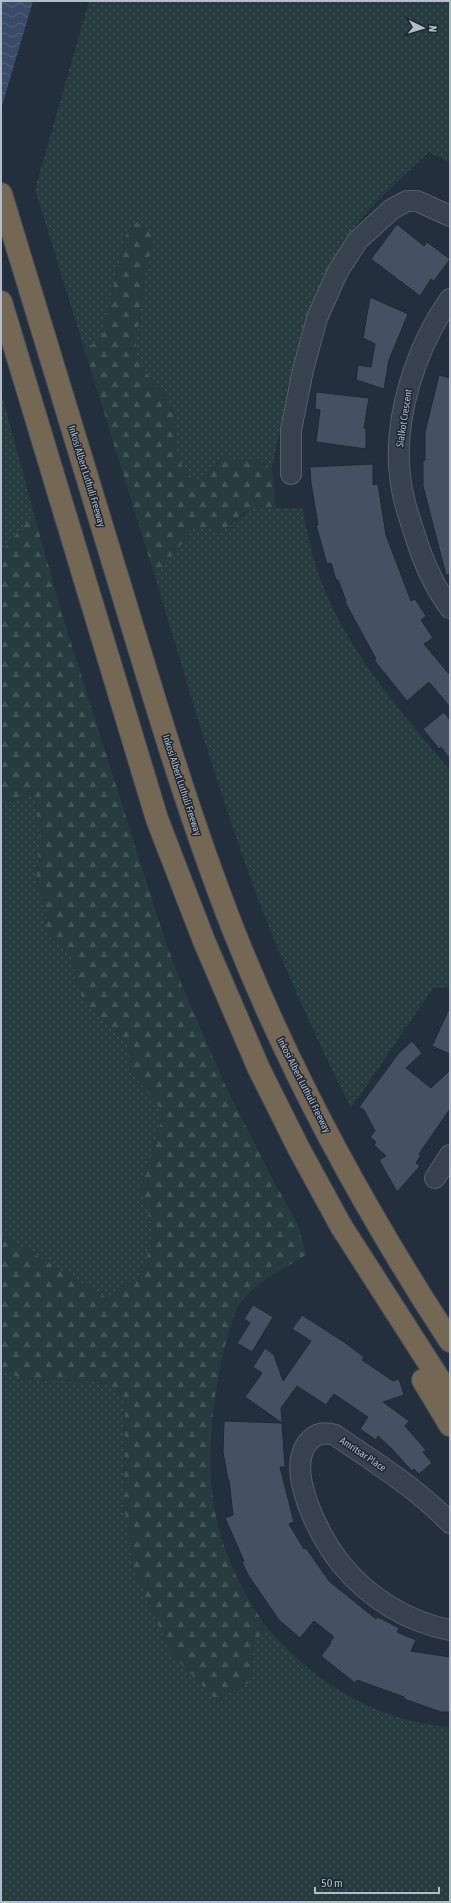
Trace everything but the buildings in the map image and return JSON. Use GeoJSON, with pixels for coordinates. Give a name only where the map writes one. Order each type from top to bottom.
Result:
{"type":"FeatureCollection","features":[{"type":"Feature","properties":{"kind":"highway","name":"Inkosi Albert Luthuli Freeway"},"geometry":{"type":"LineString","coordinates":[[1,194],[183,789],[234,932],[278,1033],[316,1111],[353,1181],[426,1304],[450,1341]]}},
{"type":"Feature","properties":{"kind":"highway"},"geometry":{"type":"LineString","coordinates":[[1,302],[157,819],[204,941],[259,1069],[299,1149],[412,1361],[450,1426]]}},
{"type":"Feature","properties":{"kind":"highway"},"geometry":{"type":"LineString","coordinates":[[341,1226],[450,1396]]}},
{"type":"Feature","properties":{"kind":"highway"},"geometry":{"type":"LineString","coordinates":[[426,1304],[450,1329]]}},
{"type":"Feature","properties":{"kind":"street"},"geometry":{"type":"LineString","coordinates":[[291,474],[291,430],[303,370],[317,318],[338,271],[358,240],[392,209],[408,201],[417,201],[450,216]]}},
{"type":"Feature","properties":{"kind":"street","name":"Sialkot Crescent"},"geometry":{"type":"LineString","coordinates":[[450,299],[435,321],[411,380],[406,400],[399,456],[402,494],[418,546],[432,580],[450,608]]}},
{"type":"Feature","properties":{"kind":"street"},"geometry":{"type":"LineString","coordinates":[[435,1178],[450,1155]]}},
{"type":"Feature","properties":{"kind":"street","name":"Amritsar Place"},"geometry":{"type":"LineString","coordinates":[[450,1523],[429,1503],[403,1482],[335,1435],[317,1435],[305,1446],[301,1466],[305,1496],[317,1526],[342,1565],[366,1590],[394,1609],[417,1620],[450,1630]]}},
{"type":"Feature","properties":{"kind":"green space"},"geometry":{"type":"Polygon","coordinates":[[[89,1],[450,1],[450,160],[448,162],[429,152],[364,215],[337,253],[321,281],[299,341],[291,373],[272,469],[257,459],[240,462],[223,456],[207,475],[197,481],[183,470],[176,448],[176,411],[143,368],[135,352],[145,274],[153,243],[142,222],[133,223],[124,240],[103,334],[85,351],[35,189],[89,1]]]}},
{"type":"Feature","properties":{"kind":"green space"},"geometry":{"type":"Polygon","coordinates":[[[142,222],[150,232],[153,243],[145,274],[135,352],[143,368],[176,411],[176,448],[183,470],[197,481],[207,475],[223,456],[229,456],[240,462],[257,459],[272,469],[276,508],[252,508],[240,515],[223,531],[202,527],[194,528],[155,577],[85,351],[103,334],[124,240],[133,223],[142,222]]]}},
{"type":"Feature","properties":{"kind":"green space"},"geometry":{"type":"Polygon","coordinates":[[[1,392],[34,514],[1,552],[1,392]]]}},
{"type":"Feature","properties":{"kind":"green space"},"geometry":{"type":"Polygon","coordinates":[[[264,505],[276,508],[302,508],[318,573],[343,628],[375,678],[450,770],[450,988],[433,988],[351,1108],[301,1004],[257,896],[216,778],[155,577],[194,528],[202,527],[223,531],[251,508],[264,505]]]}},
{"type":"Feature","properties":{"kind":"green space"},"geometry":{"type":"Polygon","coordinates":[[[34,514],[63,618],[163,934],[182,986],[226,1087],[272,1178],[297,1223],[306,1255],[259,1284],[243,1299],[234,1314],[220,1369],[210,1451],[211,1482],[215,1512],[222,1541],[233,1569],[248,1598],[267,1628],[254,1642],[250,1682],[216,1700],[172,1654],[134,1572],[124,1504],[125,1400],[111,1385],[24,1378],[1,1372],[1,1234],[109,1299],[139,1275],[146,1260],[154,1232],[140,1189],[161,1122],[158,1105],[130,1071],[127,1044],[86,1005],[76,984],[73,957],[47,935],[46,907],[36,884],[40,839],[34,795],[6,803],[1,797],[1,552],[34,514]]]}},
{"type":"Feature","properties":{"kind":"green space"},"geometry":{"type":"Polygon","coordinates":[[[34,795],[40,839],[36,884],[46,907],[47,935],[73,957],[76,984],[86,1005],[127,1044],[130,1071],[158,1105],[161,1122],[140,1189],[154,1232],[146,1260],[139,1275],[109,1299],[1,1234],[1,797],[6,803],[34,795]]]}},
{"type":"Feature","properties":{"kind":"green space"},"geometry":{"type":"Polygon","coordinates":[[[1,1372],[24,1378],[111,1385],[125,1400],[124,1504],[250,1682],[254,1642],[267,1628],[285,1648],[305,1666],[326,1682],[349,1696],[372,1708],[397,1717],[423,1724],[450,1727],[450,1902],[1,1902],[1,1372]]]}},
{"type":"Feature","properties":{"kind":"water"},"geometry":{"type":"Polygon","coordinates":[[[1,1],[33,1],[1,109],[1,1]]]}}]}
